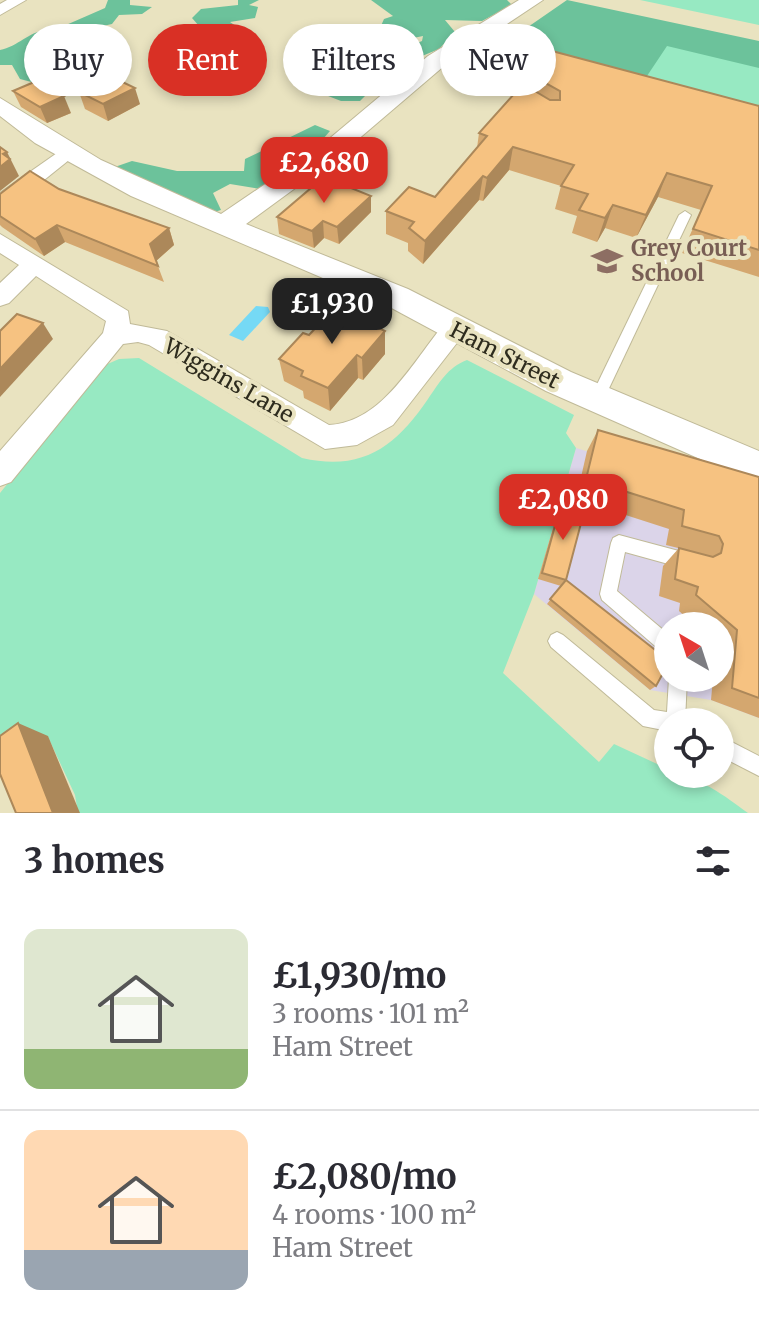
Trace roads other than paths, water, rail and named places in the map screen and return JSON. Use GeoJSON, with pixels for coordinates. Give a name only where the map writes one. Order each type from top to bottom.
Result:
{"type":"FeatureCollection","features":[{"type":"Feature","properties":{"kind":"street"},"geometry":{"type":"LineString","coordinates":[[0,10],[18,0]]}},
{"type":"Feature","properties":{"kind":"street"},"geometry":{"type":"LineString","coordinates":[[497,24],[533,0]]}},
{"type":"Feature","properties":{"kind":"street"},"geometry":{"type":"LineString","coordinates":[[225,225],[326,154],[440,59]]}},
{"type":"Feature","properties":{"kind":"street","name":"Ham Street"},"geometry":{"type":"LineString","coordinates":[[0,105],[38,137],[67,152],[225,225],[401,299],[454,330],[596,401],[759,468]]}},
{"type":"Feature","properties":{"kind":"street"},"geometry":{"type":"LineString","coordinates":[[0,204],[67,152]]}},
{"type":"Feature","properties":{"kind":"street"},"geometry":{"type":"LineString","coordinates":[[0,242],[119,317],[115,336],[0,473]]}},
{"type":"Feature","properties":{"kind":"street"},"geometry":{"type":"LineString","coordinates":[[0,297],[34,264]]}},
{"type":"Feature","properties":{"kind":"street","name":"Wiggins Lane"},"geometry":{"type":"LineString","coordinates":[[115,336],[138,332],[158,338],[325,437],[342,439],[362,433],[381,421],[454,330]]}},
{"type":"Feature","properties":{"kind":"lane"},"geometry":{"type":"LineString","coordinates":[[517,96],[516,99],[539,112]]}},
{"type":"Feature","properties":{"kind":"lane"},"geometry":{"type":"LineString","coordinates":[[596,401],[685,215]]}},
{"type":"Feature","properties":{"kind":"lane"},"geometry":{"type":"LineString","coordinates":[[654,634],[608,594],[619,543],[694,563]]}},
{"type":"Feature","properties":{"kind":"lane"},"geometry":{"type":"LineString","coordinates":[[557,641],[654,720]]}},
{"type":"Feature","properties":{"kind":"lane"},"geometry":{"type":"LineString","coordinates":[[734,753],[759,766]]}},
{"type":"Feature","properties":{"kind":"water"},"geometry":{"type":"Polygon","coordinates":[[[256,306],[268,307],[270,312],[243,341],[229,335],[256,306]]]}},
{"type":"Feature","properties":{"kind":"place","name":"Grey Court School"},"geometry":{"type":"Point","coordinates":[607,261]}}]}
